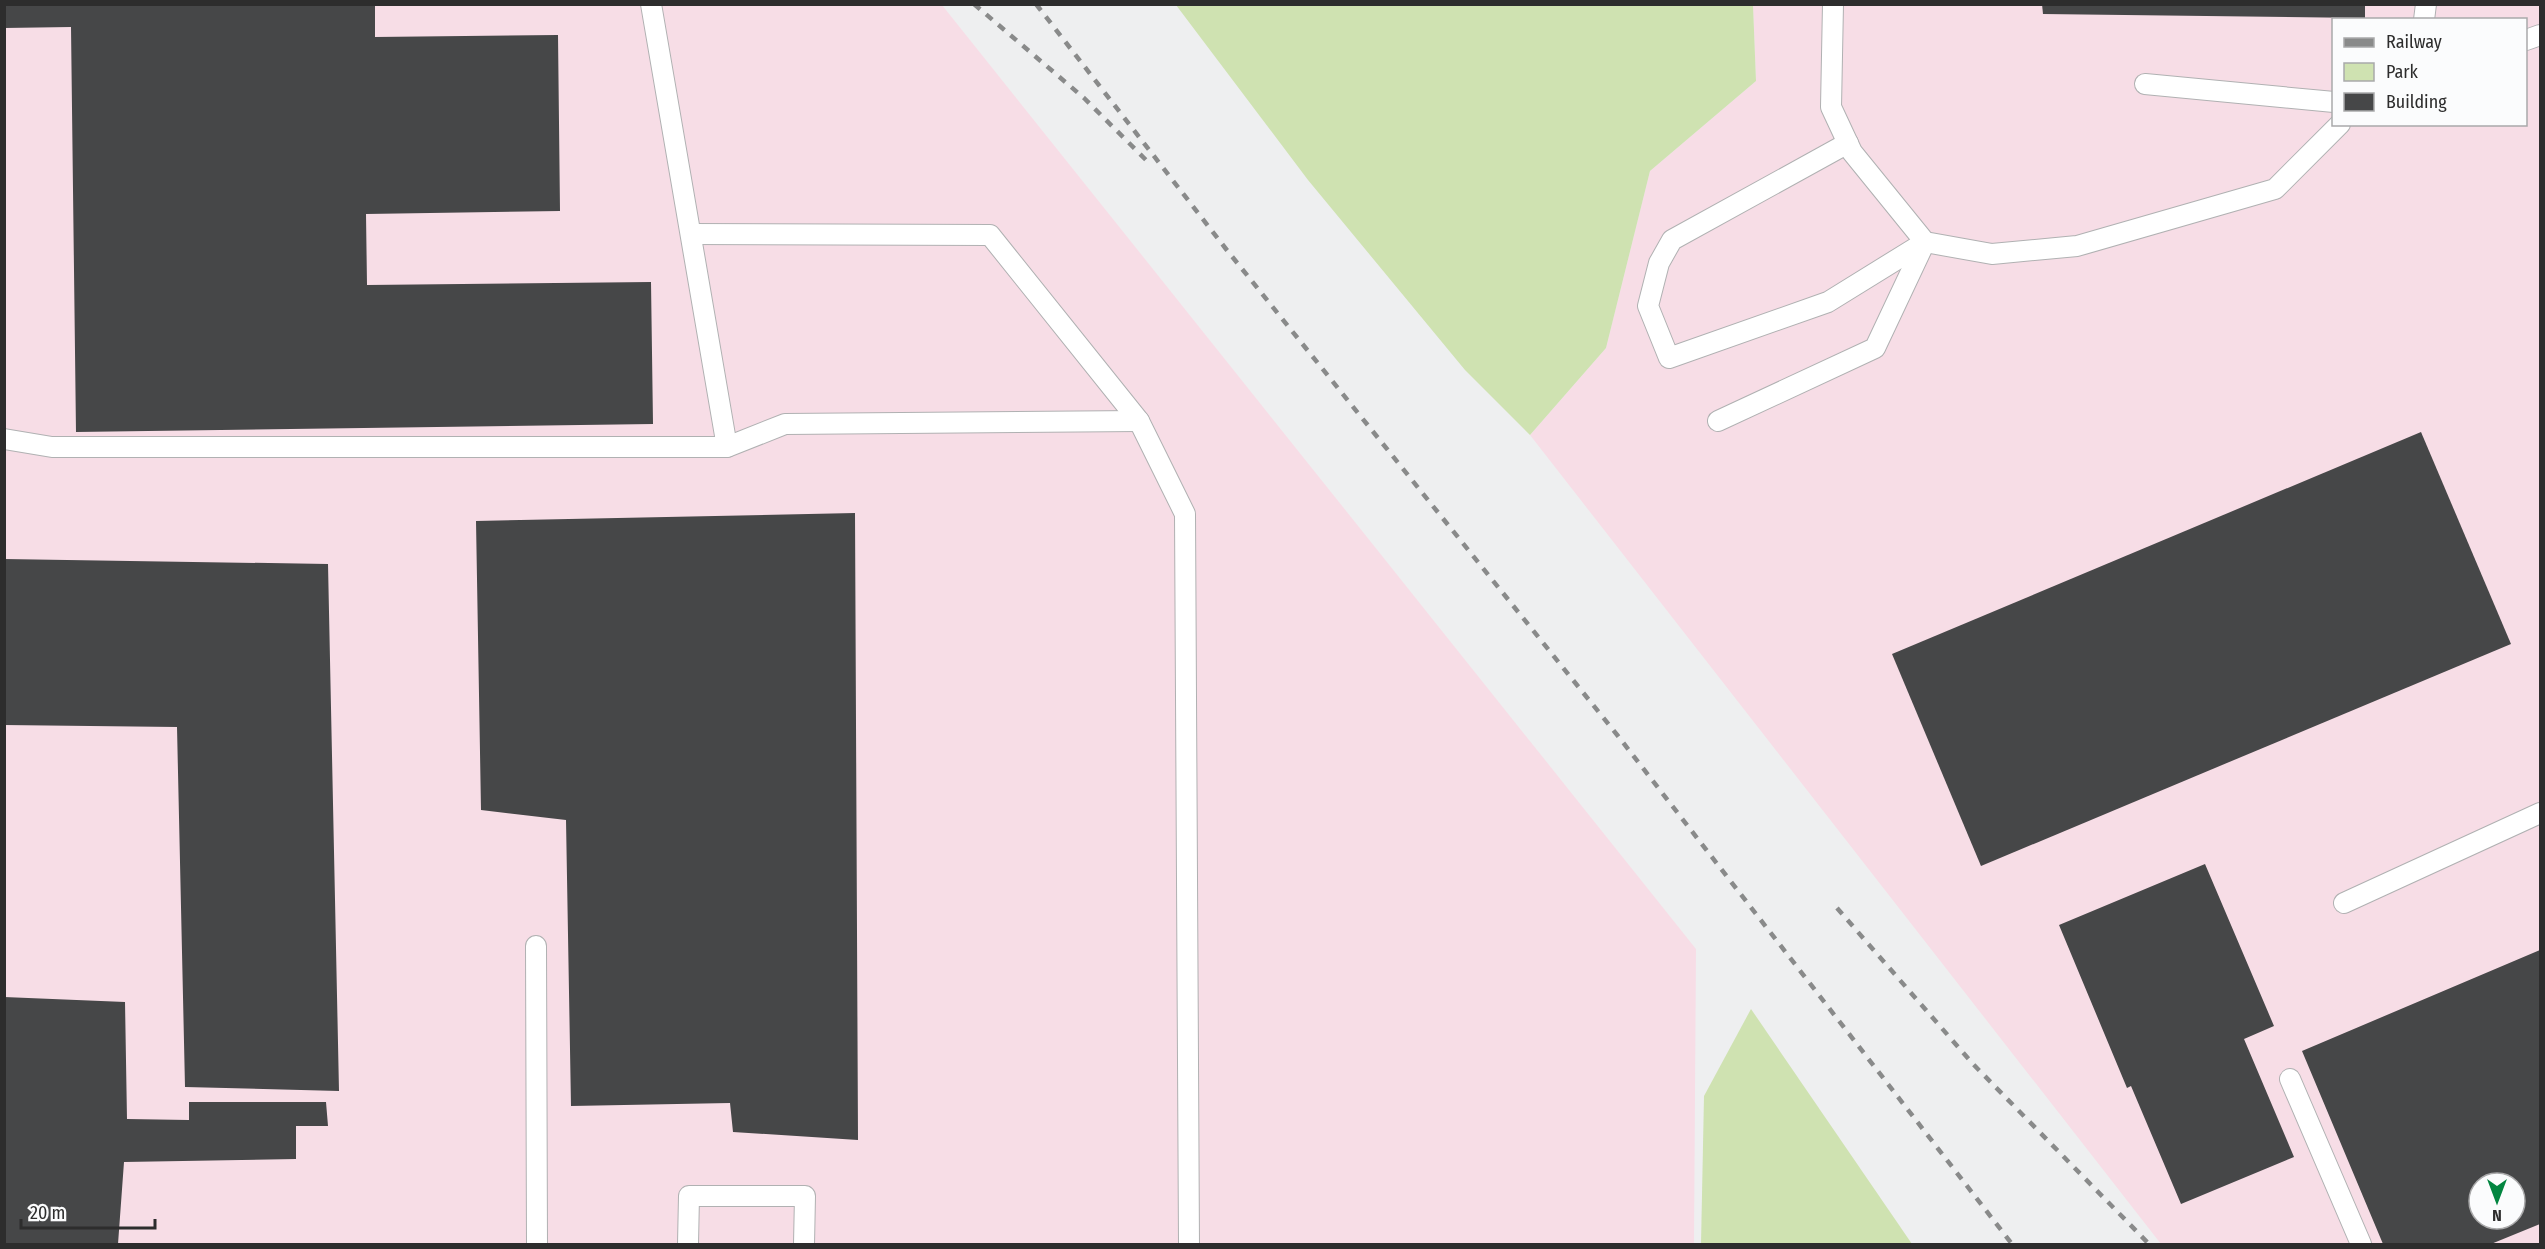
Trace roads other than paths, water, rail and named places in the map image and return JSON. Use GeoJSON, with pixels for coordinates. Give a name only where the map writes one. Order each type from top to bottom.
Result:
{"type":"FeatureCollection","features":[{"type":"Feature","properties":{"kind":"lane"},"geometry":{"type":"LineString","coordinates":[[651,4],[727,447]]}},
{"type":"Feature","properties":{"kind":"lane"},"geometry":{"type":"LineString","coordinates":[[1833,4],[1832,107],[1852,152],[1925,242],[1992,254],[2077,246],[2275,189],[2338,126]]}},
{"type":"Feature","properties":{"kind":"lane"},"geometry":{"type":"LineString","coordinates":[[2145,84],[2332,102]]}},
{"type":"Feature","properties":{"kind":"lane"},"geometry":{"type":"LineString","coordinates":[[1848,143],[1672,240],[1659,263],[1648,306],[1668,358],[1828,302],[1925,242]]}},
{"type":"Feature","properties":{"kind":"lane"},"geometry":{"type":"LineString","coordinates":[[691,234],[990,235],[1139,421],[1185,514],[1189,1245]]}},
{"type":"Feature","properties":{"kind":"lane"},"geometry":{"type":"LineString","coordinates":[[1718,421],[1875,348],[1925,242]]}},
{"type":"Feature","properties":{"kind":"lane"},"geometry":{"type":"LineString","coordinates":[[4,439],[52,447],[727,447],[785,424],[1139,421]]}},
{"type":"Feature","properties":{"kind":"lane"},"geometry":{"type":"LineString","coordinates":[[2344,903],[2541,813]]}},
{"type":"Feature","properties":{"kind":"lane"},"geometry":{"type":"LineString","coordinates":[[536,946],[537,1245]]}},
{"type":"Feature","properties":{"kind":"lane"},"geometry":{"type":"LineString","coordinates":[[2290,1079],[2361,1245]]}},
{"type":"Feature","properties":{"kind":"lane"},"geometry":{"type":"LineString","coordinates":[[688,1245],[689,1196],[805,1196],[804,1245]]}},
{"type":"Feature","properties":{"kind":"railway"},"geometry":{"type":"LineString","coordinates":[[974,4],[1084,98],[1146,160]]}},
{"type":"Feature","properties":{"kind":"railway"},"geometry":{"type":"LineString","coordinates":[[1036,4],[1226,249],[1618,736],[2012,1244]]}},
{"type":"Feature","properties":{"kind":"railway"},"geometry":{"type":"LineString","coordinates":[[1837,908],[1973,1064],[2149,1244]]}}]}
